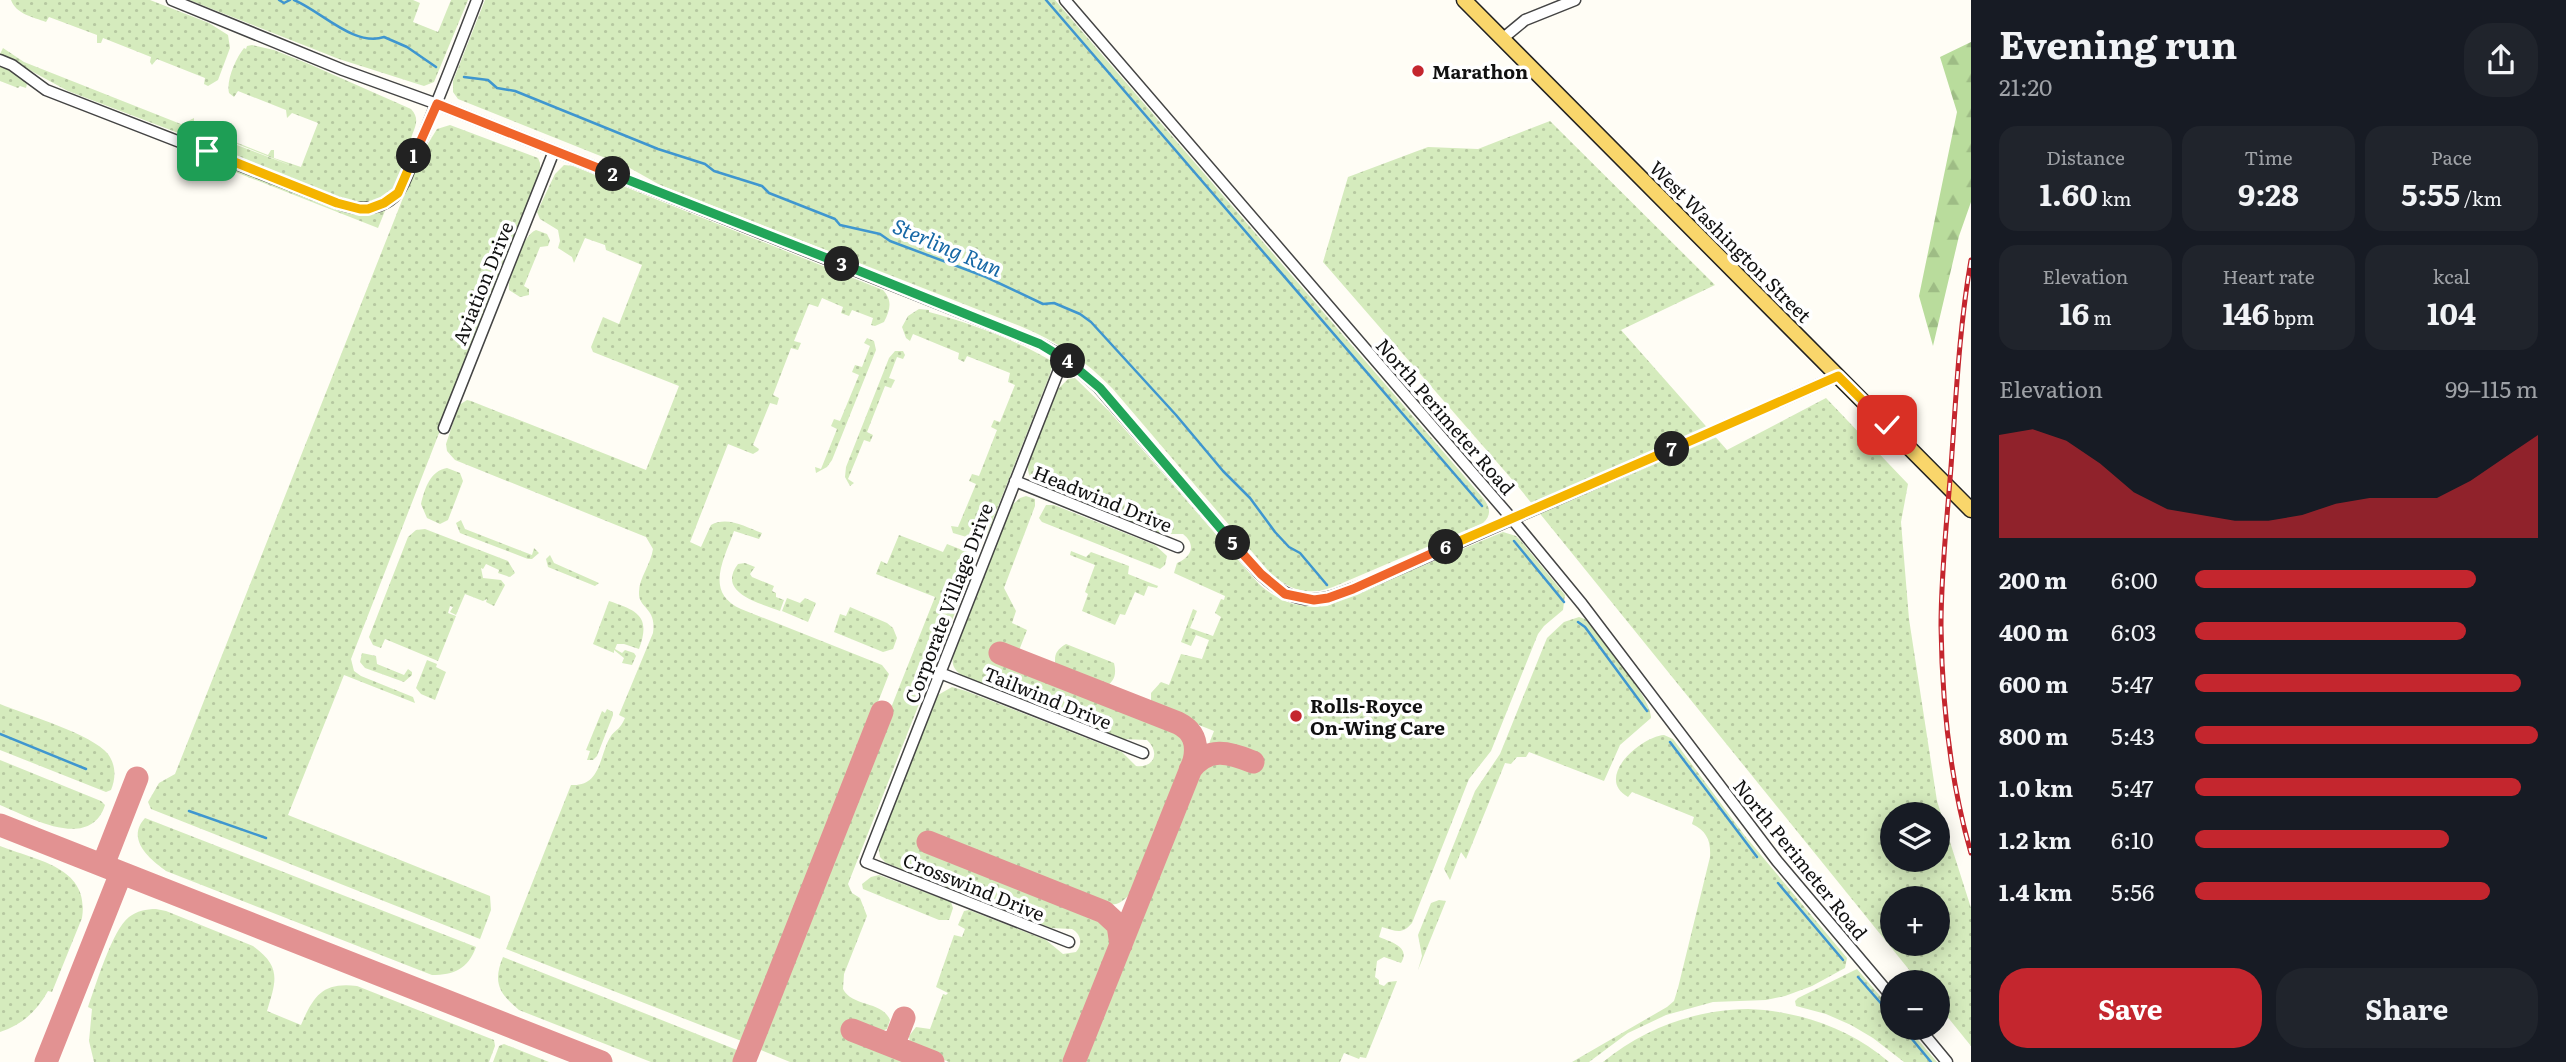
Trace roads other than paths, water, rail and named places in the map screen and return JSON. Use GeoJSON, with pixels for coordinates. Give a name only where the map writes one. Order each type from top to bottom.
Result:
{"type":"FeatureCollection","features":[{"type":"Feature","properties":{"kind":"main road","name":"West Washington Street"},"geometry":{"type":"LineString","coordinates":[[1464,0],[1971,510]]}},
{"type":"Feature","properties":{"kind":"street"},"geometry":{"type":"LineString","coordinates":[[172,0],[1040,344],[1063,357],[1100,388],[1261,574],[1285,594],[1305,600],[1328,598],[1838,376]]}},
{"type":"Feature","properties":{"kind":"street"},"geometry":{"type":"LineString","coordinates":[[0,60],[12,65],[46,90],[345,206],[368,209],[384,203],[398,193],[437,104],[477,0]]}},
{"type":"Feature","properties":{"kind":"street","name":"North Perimeter Road"},"geometry":{"type":"LineString","coordinates":[[1065,0],[1512,519],[1582,604],[1777,861],[1880,983]]}},
{"type":"Feature","properties":{"kind":"street"},"geometry":{"type":"LineString","coordinates":[[1502,38],[1525,20],[1575,0]]}},
{"type":"Feature","properties":{"kind":"street","name":"Aviation Drive"},"geometry":{"type":"LineString","coordinates":[[444,428],[554,151]]}},
{"type":"Feature","properties":{"kind":"street","name":"Corporate Village Drive"},"geometry":{"type":"LineString","coordinates":[[866,862],[1063,357]]}},
{"type":"Feature","properties":{"kind":"street","name":"Headwind Drive"},"geometry":{"type":"LineString","coordinates":[[1015,481],[1178,547]]}},
{"type":"Feature","properties":{"kind":"street","name":"Tailwind Drive"},"geometry":{"type":"LineString","coordinates":[[940,673],[1143,754]]}},
{"type":"Feature","properties":{"kind":"street","name":"Crosswind Drive"},"geometry":{"type":"LineString","coordinates":[[866,862],[1069,942]]}},
{"type":"Feature","properties":{"kind":"street"},"geometry":{"type":"LineString","coordinates":[[1929,1040],[1947,1062]]}},
{"type":"Feature","properties":{"kind":"waterway","name":"Sterling Run"},"geometry":{"type":"LineString","coordinates":[[279,0],[284,3],[290,0]]}},
{"type":"Feature","properties":{"kind":"waterway","name":"Sterling Run"},"geometry":{"type":"LineString","coordinates":[[294,0],[349,33],[373,39],[384,37],[407,47],[436,67]]}},
{"type":"Feature","properties":{"kind":"waterway"},"geometry":{"type":"LineString","coordinates":[[1046,0],[1482,506]]}},
{"type":"Feature","properties":{"kind":"waterway","name":"Sterling Run"},"geometry":{"type":"LineString","coordinates":[[464,77],[488,80],[497,88],[515,91],[658,149],[705,164],[714,171],[762,186],[769,193],[835,219],[840,225],[880,234],[890,241],[986,277],[1043,304],[1054,303],[1080,314],[1091,322],[1176,415],[1223,471],[1250,498],[1275,532],[1289,547],[1300,553],[1327,585]]}},
{"type":"Feature","properties":{"kind":"waterway"},"geometry":{"type":"LineString","coordinates":[[1514,541],[1564,602]]}},
{"type":"Feature","properties":{"kind":"waterway"},"geometry":{"type":"LineString","coordinates":[[1578,622],[1585,627],[1647,711]]}},
{"type":"Feature","properties":{"kind":"waterway"},"geometry":{"type":"LineString","coordinates":[[0,734],[86,769]]}},
{"type":"Feature","properties":{"kind":"waterway"},"geometry":{"type":"LineString","coordinates":[[1670,742],[1757,857]]}},
{"type":"Feature","properties":{"kind":"waterway"},"geometry":{"type":"LineString","coordinates":[[189,811],[266,838]]}},
{"type":"Feature","properties":{"kind":"waterway"},"geometry":{"type":"LineString","coordinates":[[1778,883],[1843,960]]}},
{"type":"Feature","properties":{"kind":"waterway"},"geometry":{"type":"LineString","coordinates":[[1858,977],[1880,1002]]}},
{"type":"Feature","properties":{"kind":"waterway"},"geometry":{"type":"LineString","coordinates":[[1913,1040],[1931,1062]]}},
{"type":"Feature","properties":{"kind":"railway"},"geometry":{"type":"LineString","coordinates":[[1971,260],[1958,363],[1941,626],[1948,741],[1971,853]]}},
{"type":"Feature","properties":{"kind":"place","name":"Marathon"},"geometry":{"type":"Point","coordinates":[1418,71]}},
{"type":"Feature","properties":{"kind":"place","name":"Rolls-Royce On-Wing Care"},"geometry":{"type":"Point","coordinates":[1296,716]}}]}
